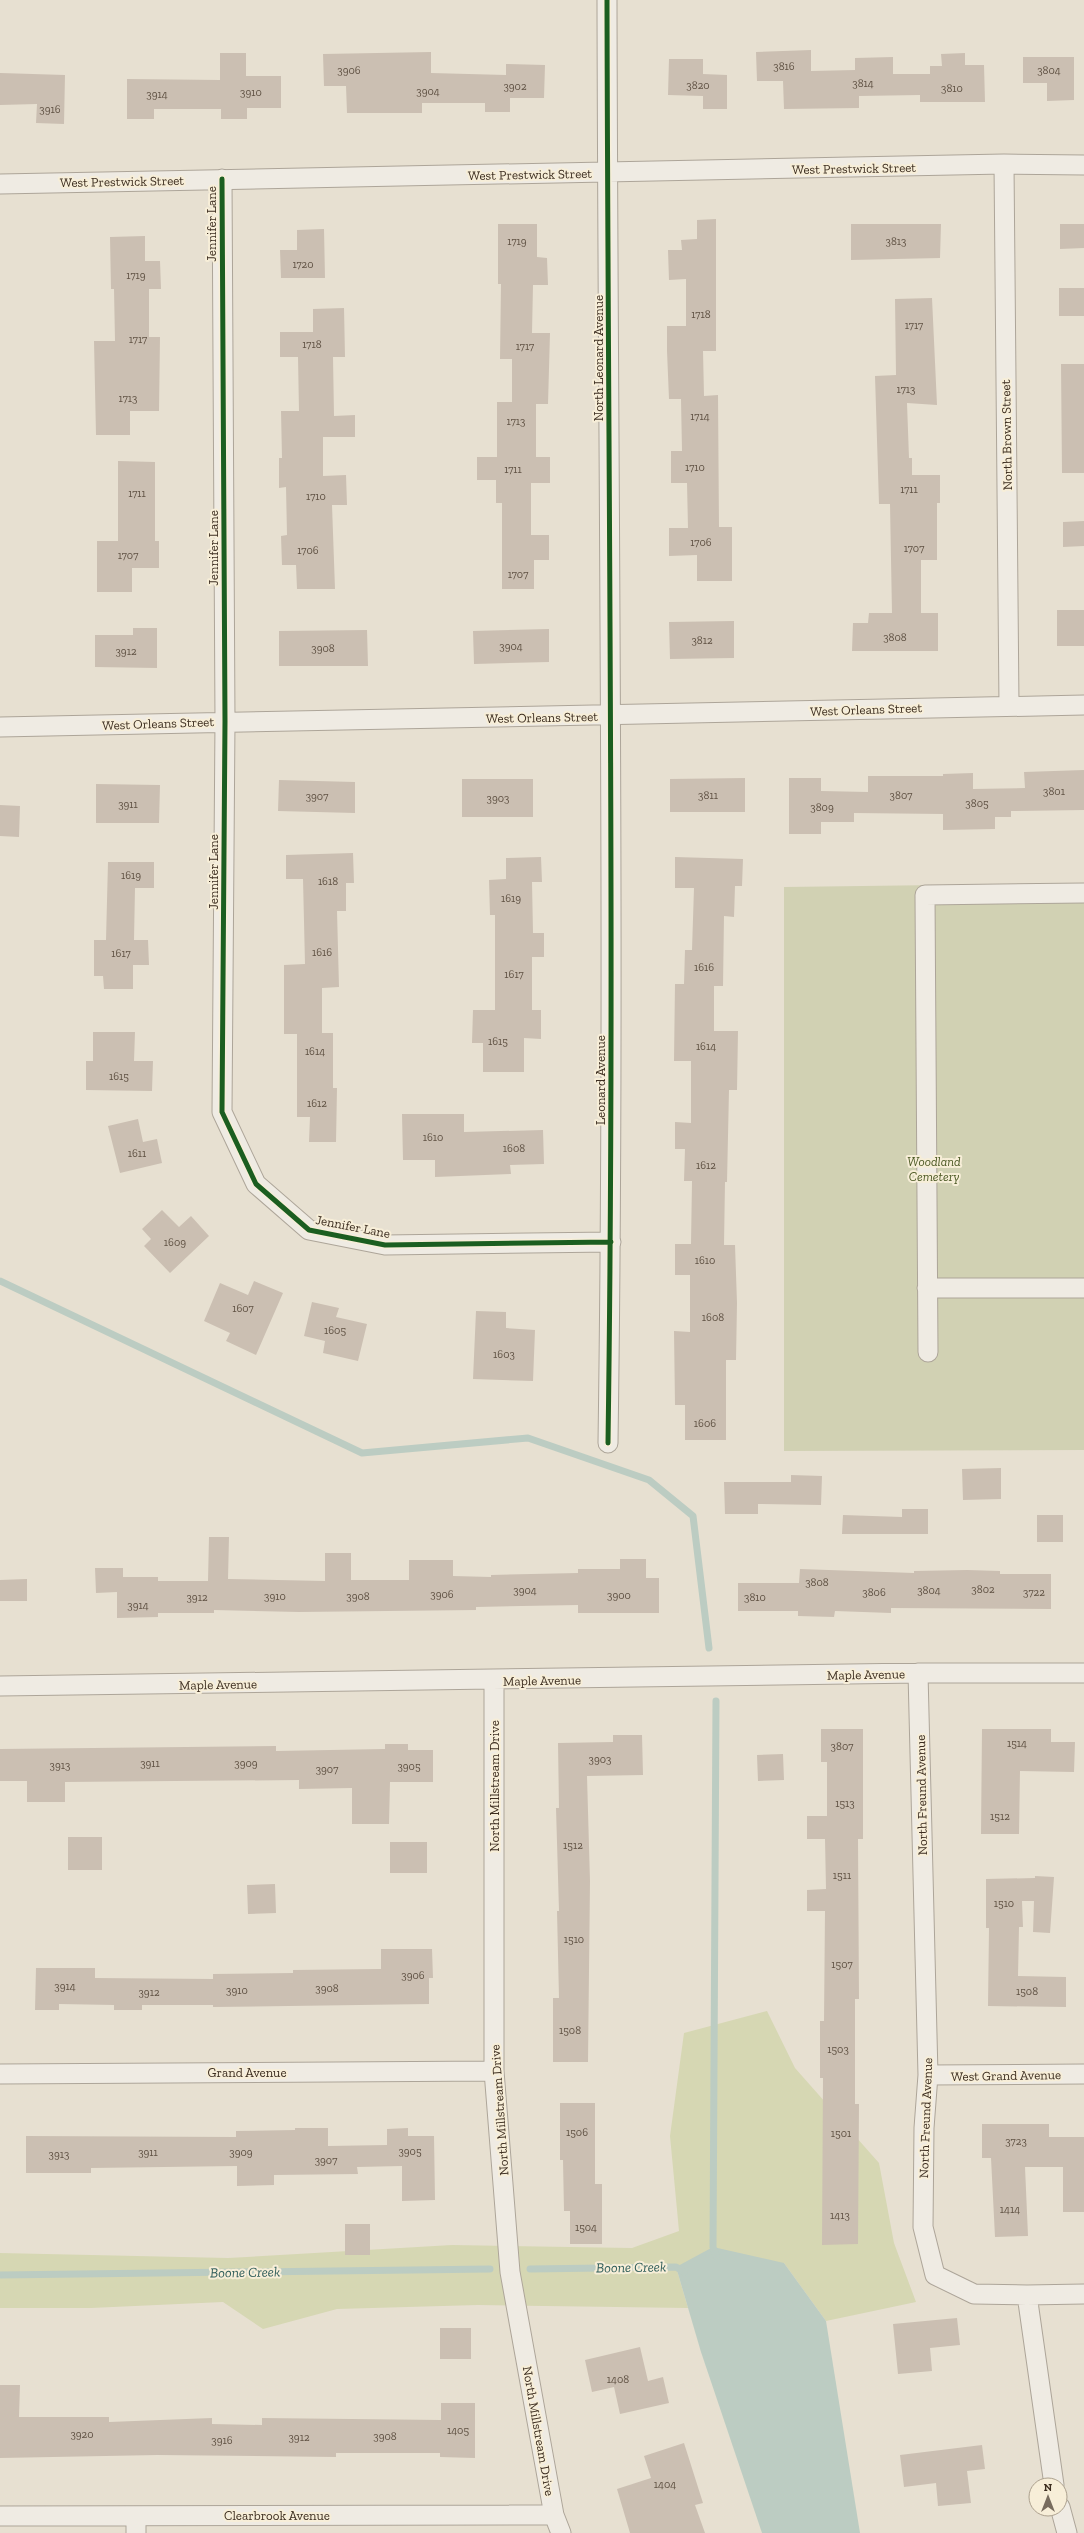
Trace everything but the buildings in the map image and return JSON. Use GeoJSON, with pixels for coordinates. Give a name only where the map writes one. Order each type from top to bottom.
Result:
{"type":"FeatureCollection","features":[{"type":"Feature","properties":{"kind":"street","name":"North Leonard Avenue"},"geometry":{"type":"LineString","coordinates":[[607,0],[611,716]]}},
{"type":"Feature","properties":{"kind":"street","name":"West Prestwick Street"},"geometry":{"type":"LineString","coordinates":[[0,184],[1004,164],[1084,165]]}},
{"type":"Feature","properties":{"kind":"street","name":"North Brown Street"},"geometry":{"type":"LineString","coordinates":[[1004,164],[1009,705]]}},
{"type":"Feature","properties":{"kind":"street","name":"Jennifer Lane"},"geometry":{"type":"LineString","coordinates":[[222,179],[226,721],[222,1112],[256,1184],[309,1230],[385,1245],[611,1242]]}},
{"type":"Feature","properties":{"kind":"street","name":"West Orleans Street"},"geometry":{"type":"LineString","coordinates":[[0,727],[226,721],[611,716],[1009,705],[1084,705]]}},
{"type":"Feature","properties":{"kind":"street","name":"Leonard Avenue"},"geometry":{"type":"LineString","coordinates":[[608,1444],[611,1242],[611,716]]}},
{"type":"Feature","properties":{"kind":"street"},"geometry":{"type":"LineString","coordinates":[[928,1352],[924,895],[1084,893]]}},
{"type":"Feature","properties":{"kind":"street"},"geometry":{"type":"LineString","coordinates":[[927,1288],[1084,1288]]}},
{"type":"Feature","properties":{"kind":"street","name":"Maple Avenue"},"geometry":{"type":"LineString","coordinates":[[0,1686],[494,1681],[918,1673],[1084,1673]]}},
{"type":"Feature","properties":{"kind":"street","name":"North Freund Avenue"},"geometry":{"type":"LineString","coordinates":[[918,1673],[928,2075],[924,2128],[923,2227],[935,2275],[974,2294],[1027,2296],[1084,2294]]}},
{"type":"Feature","properties":{"kind":"street","name":"North Millstream Drive"},"geometry":{"type":"LineString","coordinates":[[494,1681],[494,2071],[510,2272],[554,2515],[561,2533]]}},
{"type":"Feature","properties":{"kind":"street","name":"Grand Avenue"},"geometry":{"type":"LineString","coordinates":[[0,2074],[494,2071]]}},
{"type":"Feature","properties":{"kind":"street","name":"West Grand Avenue"},"geometry":{"type":"LineString","coordinates":[[928,2075],[1084,2074]]}},
{"type":"Feature","properties":{"kind":"street"},"geometry":{"type":"LineString","coordinates":[[1027,2296],[1053,2477]]}},
{"type":"Feature","properties":{"kind":"street","name":"Clearbrook Avenue"},"geometry":{"type":"LineString","coordinates":[[0,2516],[136,2524],[554,2515]]}},
{"type":"Feature","properties":{"kind":"street"},"geometry":{"type":"LineString","coordinates":[[1063,2517],[1067,2533]]}},
{"type":"Feature","properties":{"kind":"green space","name":"Woodland Cemetery"},"geometry":{"type":"Polygon","coordinates":[[[1084,883],[1084,1450],[784,1451],[784,887],[1084,883]]]}},
{"type":"Feature","properties":{"kind":"green space"},"geometry":{"type":"Polygon","coordinates":[[[767,2011],[795,2068],[879,2163],[894,2243],[916,2302],[826,2321],[784,2263],[676,2267],[688,2308],[478,2305],[337,2309],[263,2329],[223,2302],[91,2308],[0,2308],[0,2253],[228,2258],[452,2245],[632,2248],[679,2231],[670,2136],[684,2033],[767,2011]]]}},
{"type":"Feature","properties":{"kind":"shaded area"},"geometry":{"type":"Polygon","coordinates":[[[713,2247],[784,2263],[826,2321],[860,2533],[762,2533],[701,2352],[676,2267],[713,2247]]]}},
{"type":"Feature","properties":{"kind":"waterway"},"geometry":{"type":"LineString","coordinates":[[0,1281],[362,1453],[528,1438],[649,1480],[693,1516],[709,1648]]}},
{"type":"Feature","properties":{"kind":"waterway"},"geometry":{"type":"LineString","coordinates":[[716,1701],[713,2247],[716,2256]]}},
{"type":"Feature","properties":{"kind":"waterway","name":"Boone Creek"},"geometry":{"type":"LineString","coordinates":[[530,2269],[676,2267],[684,2272]]}},
{"type":"Feature","properties":{"kind":"waterway","name":"Boone Creek"},"geometry":{"type":"LineString","coordinates":[[0,2275],[490,2269]]}},
{"type":"Feature","properties":{"kind":"cycle path"},"geometry":{"type":"LineString","coordinates":[[607,0],[611,902],[608,1443]]}},
{"type":"Feature","properties":{"kind":"cycle path"},"geometry":{"type":"LineString","coordinates":[[222,179],[225,721],[222,1112],[256,1184],[309,1230],[385,1245],[611,1242]]}}]}
